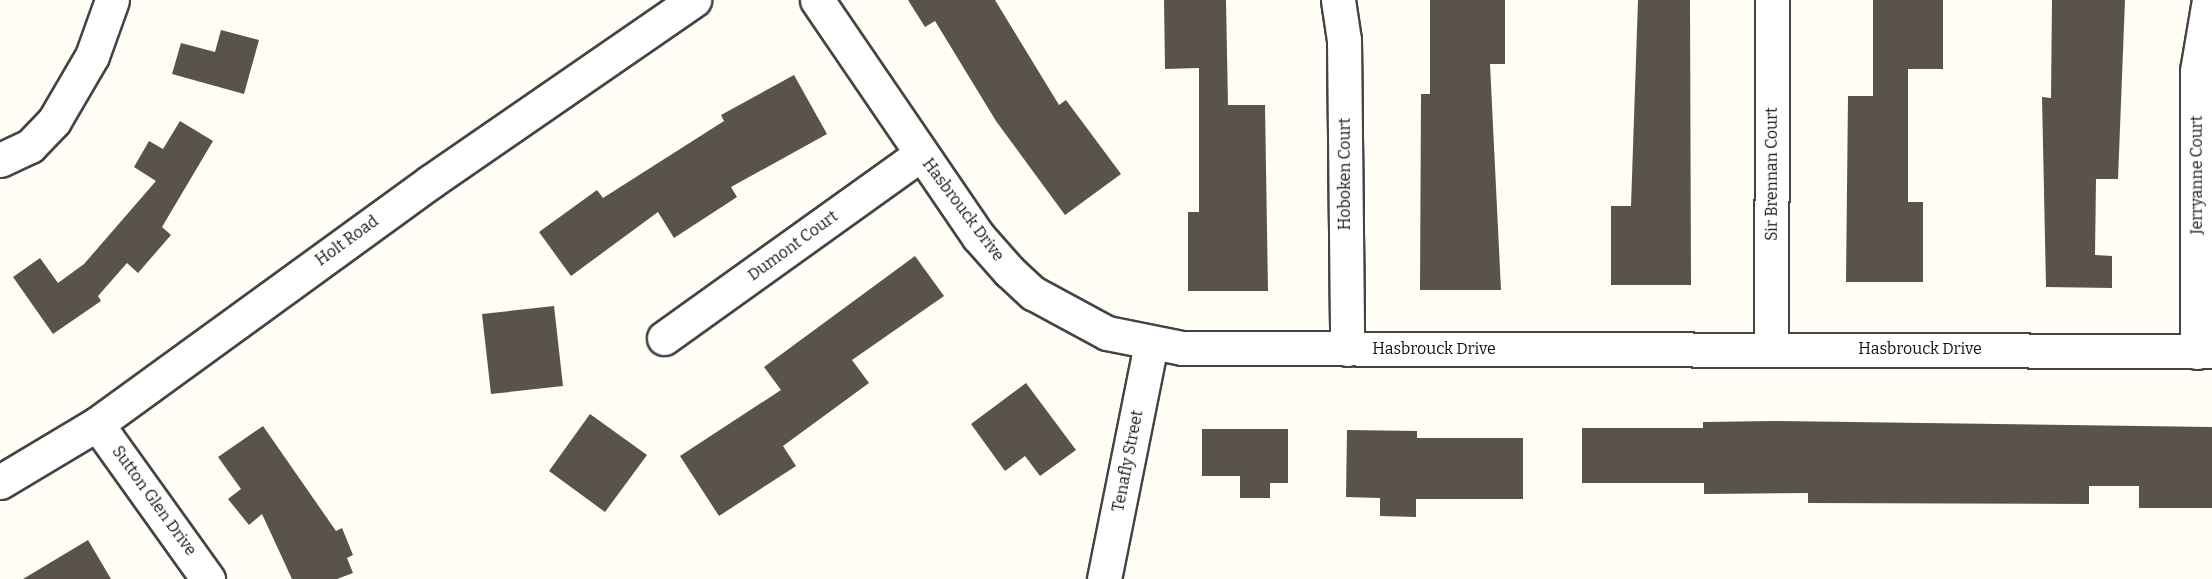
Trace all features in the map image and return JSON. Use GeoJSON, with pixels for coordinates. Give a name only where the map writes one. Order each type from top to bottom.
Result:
{"type":"FeatureCollection","features":[{"type":"Feature","properties":{"kind":"street"},"geometry":{"type":"LineString","coordinates":[[0,160],[30,146],[54,121],[92,56],[112,0]]}},
{"type":"Feature","properties":{"kind":"street","name":"Holt Road"},"geometry":{"type":"LineString","coordinates":[[0,482],[97,424],[430,182],[694,0]]}},
{"type":"Feature","properties":{"kind":"street","name":"Hasbrouck Drive"},"geometry":{"type":"LineString","coordinates":[[817,0],[978,236],[1033,293],[1107,333],[1151,344],[1347,349],[1771,348],[2205,351]]}},
{"type":"Feature","properties":{"kind":"street","name":"Hoboken Court"},"geometry":{"type":"LineString","coordinates":[[1338,0],[1344,40],[1347,349]]}},
{"type":"Feature","properties":{"kind":"street","name":"Sir Brennan Court"},"geometry":{"type":"LineString","coordinates":[[1771,348],[1772,0]]}},
{"type":"Feature","properties":{"kind":"street","name":"Jerryanne Court"},"geometry":{"type":"LineString","coordinates":[[2205,351],[2197,71],[2209,0]]}},
{"type":"Feature","properties":{"kind":"street","name":"Dumont Court"},"geometry":{"type":"LineString","coordinates":[[664,338],[921,154]]}},
{"type":"Feature","properties":{"kind":"street","name":"Tenafly Street"},"geometry":{"type":"LineString","coordinates":[[1104,579],[1151,344]]}},
{"type":"Feature","properties":{"kind":"street","name":"Sutton Glen Drive"},"geometry":{"type":"LineString","coordinates":[[97,424],[208,579]]}},
{"type":"Feature","properties":{"kind":"building"},"geometry":{"type":"Polygon","coordinates":[[[908,0],[995,0],[1059,105],[1066,100],[1121,174],[1065,215],[996,121],[935,21],[925,27],[908,0]]]}},
{"type":"Feature","properties":{"kind":"building"},"geometry":{"type":"Polygon","coordinates":[[[1164,0],[1226,0],[1228,105],[1265,105],[1268,291],[1188,291],[1188,212],[1199,212],[1199,68],[1165,69],[1164,0]]]}},
{"type":"Feature","properties":{"kind":"building"},"geometry":{"type":"Polygon","coordinates":[[[1430,0],[1505,0],[1505,64],[1490,64],[1501,290],[1420,290],[1421,94],[1430,94],[1430,0]]]}},
{"type":"Feature","properties":{"kind":"building"},"geometry":{"type":"Polygon","coordinates":[[[1638,0],[1690,0],[1691,285],[1611,285],[1611,206],[1631,206],[1638,0]]]}},
{"type":"Feature","properties":{"kind":"building"},"geometry":{"type":"Polygon","coordinates":[[[1873,0],[1943,0],[1943,69],[1908,69],[1908,202],[1923,202],[1923,282],[1846,282],[1848,96],[1873,96],[1873,0]]]}},
{"type":"Feature","properties":{"kind":"building"},"geometry":{"type":"Polygon","coordinates":[[[2052,0],[2125,0],[2118,179],[2096,179],[2095,255],[2112,256],[2112,288],[2046,287],[2042,97],[2051,98],[2052,0]]]}},
{"type":"Feature","properties":{"kind":"building"},"geometry":{"type":"Polygon","coordinates":[[[221,30],[259,40],[244,94],[172,74],[181,43],[215,52],[221,30]]]}},
{"type":"Feature","properties":{"kind":"building"},"geometry":{"type":"Polygon","coordinates":[[[794,75],[827,134],[731,187],[737,197],[674,238],[658,212],[571,276],[539,232],[597,190],[603,198],[724,121],[721,115],[794,75]]]}},
{"type":"Feature","properties":{"kind":"building"},"geometry":{"type":"Polygon","coordinates":[[[180,121],[213,141],[162,227],[171,235],[138,273],[127,263],[98,296],[101,301],[53,334],[13,277],[40,258],[58,283],[84,264],[156,181],[134,167],[149,141],[163,149],[180,121]]]}},
{"type":"Feature","properties":{"kind":"building"},"geometry":{"type":"Polygon","coordinates":[[[915,256],[944,296],[852,360],[869,383],[783,446],[796,466],[719,516],[680,456],[781,390],[764,367],[915,256]]]}},
{"type":"Feature","properties":{"kind":"building"},"geometry":{"type":"Polygon","coordinates":[[[554,306],[563,386],[491,394],[482,314],[554,306]]]}},
{"type":"Feature","properties":{"kind":"building"},"geometry":{"type":"Polygon","coordinates":[[[1026,383],[1076,450],[1040,476],[1025,456],[1005,471],[971,424],[1026,383]]]}},
{"type":"Feature","properties":{"kind":"building"},"geometry":{"type":"Polygon","coordinates":[[[590,414],[647,455],[605,512],[549,471],[590,414]]]}},
{"type":"Feature","properties":{"kind":"building"},"geometry":{"type":"Polygon","coordinates":[[[1703,422],[2212,427],[2212,508],[2139,508],[2139,486],[2089,486],[2089,504],[1808,503],[1808,493],[1704,494],[1704,483],[1582,483],[1582,428],[1703,428],[1703,422]]]}},
{"type":"Feature","properties":{"kind":"building"},"geometry":{"type":"Polygon","coordinates":[[[263,426],[336,531],[342,528],[353,555],[347,558],[353,573],[337,579],[292,579],[262,514],[249,525],[228,499],[241,489],[218,457],[263,426]]]}},
{"type":"Feature","properties":{"kind":"building"},"geometry":{"type":"Polygon","coordinates":[[[1202,429],[1288,429],[1288,483],[1270,483],[1270,498],[1240,498],[1240,476],[1202,476],[1202,429]]]}},
{"type":"Feature","properties":{"kind":"building"},"geometry":{"type":"Polygon","coordinates":[[[1347,430],[1417,431],[1417,438],[1523,438],[1523,499],[1416,499],[1416,517],[1380,516],[1380,498],[1346,497],[1347,430]]]}},
{"type":"Feature","properties":{"kind":"building"},"geometry":{"type":"Polygon","coordinates":[[[88,540],[111,579],[23,579],[88,540]]]}}]}
